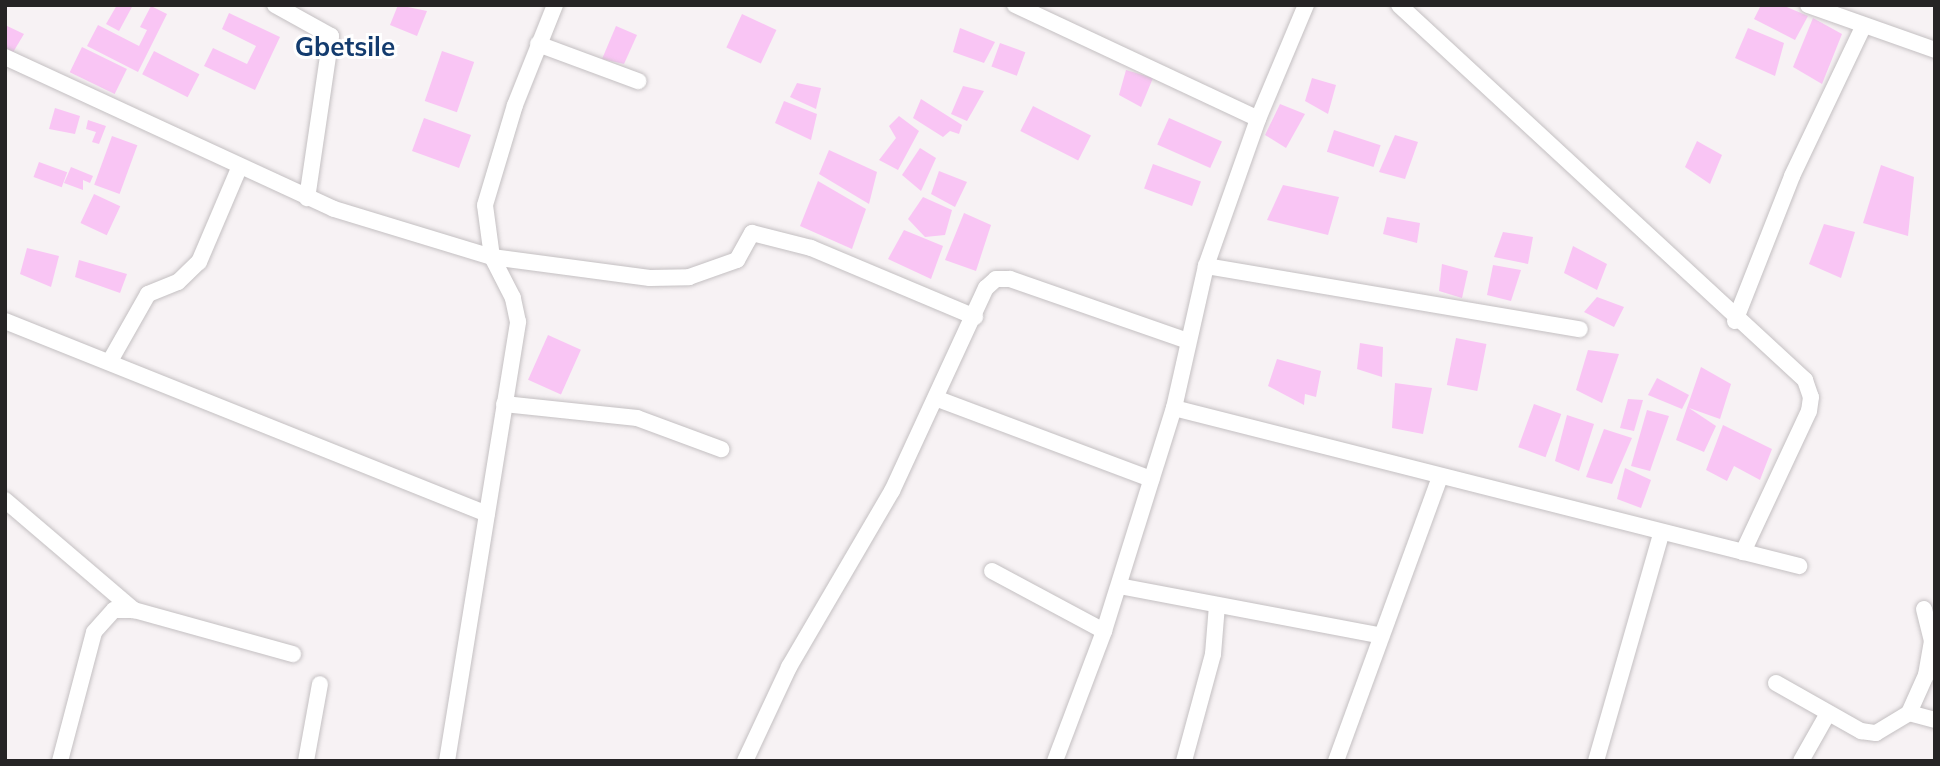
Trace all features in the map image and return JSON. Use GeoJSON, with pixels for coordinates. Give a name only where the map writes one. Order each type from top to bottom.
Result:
{"type":"FeatureCollection","features":[{"type":"Feature","properties":{"kind":"street"},"geometry":{"type":"LineString","coordinates":[[275,5],[331,36],[307,198]]}},
{"type":"Feature","properties":{"kind":"street"},"geometry":{"type":"LineString","coordinates":[[447,761],[517,322],[513,298],[492,257],[485,205],[538,44],[555,5]]}},
{"type":"Feature","properties":{"kind":"street"},"geometry":{"type":"LineString","coordinates":[[1015,5],[1258,119]]}},
{"type":"Feature","properties":{"kind":"street"},"geometry":{"type":"LineString","coordinates":[[1055,761],[1104,631],[1174,408],[1206,266],[1258,119],[1306,5]]}},
{"type":"Feature","properties":{"kind":"street"},"geometry":{"type":"LineString","coordinates":[[1399,5],[1735,321],[1805,380],[1811,397],[1743,552]]}},
{"type":"Feature","properties":{"kind":"street"},"geometry":{"type":"LineString","coordinates":[[1808,5],[1862,29],[1935,50]]}},
{"type":"Feature","properties":{"kind":"street"},"geometry":{"type":"LineString","coordinates":[[1735,321],[1792,176],[1862,29]]}},
{"type":"Feature","properties":{"kind":"street"},"geometry":{"type":"LineString","coordinates":[[538,44],[638,81]]}},
{"type":"Feature","properties":{"kind":"street"},"geometry":{"type":"LineString","coordinates":[[5,57],[307,198],[492,257],[650,278],[689,276],[737,260],[752,233],[811,248],[975,317]]}},
{"type":"Feature","properties":{"kind":"street"},"geometry":{"type":"LineString","coordinates":[[110,361],[148,294],[177,282],[199,262],[239,168]]}},
{"type":"Feature","properties":{"kind":"street"},"geometry":{"type":"LineString","coordinates":[[1206,266],[1580,329]]}},
{"type":"Feature","properties":{"kind":"street"},"geometry":{"type":"LineString","coordinates":[[745,761],[789,667],[938,399],[986,288],[996,279],[1010,279],[1188,341]]}},
{"type":"Feature","properties":{"kind":"street"},"geometry":{"type":"LineString","coordinates":[[5,321],[487,514]]}},
{"type":"Feature","properties":{"kind":"street"},"geometry":{"type":"LineString","coordinates":[[938,399],[1151,478]]}},
{"type":"Feature","properties":{"kind":"street"},"geometry":{"type":"LineString","coordinates":[[505,404],[637,418],[721,449]]}},
{"type":"Feature","properties":{"kind":"street"},"geometry":{"type":"LineString","coordinates":[[1174,408],[1440,477],[1506,488],[1661,534],[1800,565]]}},
{"type":"Feature","properties":{"kind":"street"},"geometry":{"type":"LineString","coordinates":[[1336,761],[1378,635],[1440,477]]}},
{"type":"Feature","properties":{"kind":"street"},"geometry":{"type":"LineString","coordinates":[[5,500],[134,610]]}},
{"type":"Feature","properties":{"kind":"street"},"geometry":{"type":"LineString","coordinates":[[1596,761],[1661,534]]}},
{"type":"Feature","properties":{"kind":"street"},"geometry":{"type":"LineString","coordinates":[[992,571],[1104,631]]}},
{"type":"Feature","properties":{"kind":"street"},"geometry":{"type":"LineString","coordinates":[[1119,586],[1378,635]]}},
{"type":"Feature","properties":{"kind":"street"},"geometry":{"type":"LineString","coordinates":[[1184,761],[1213,654],[1217,605]]}},
{"type":"Feature","properties":{"kind":"street"},"geometry":{"type":"LineString","coordinates":[[1776,683],[1827,715],[1875,733],[1909,713],[1926,675],[1932,641],[1924,609]]}},
{"type":"Feature","properties":{"kind":"street"},"geometry":{"type":"LineString","coordinates":[[60,761],[94,632],[114,610],[134,610],[293,654]]}},
{"type":"Feature","properties":{"kind":"street"},"geometry":{"type":"LineString","coordinates":[[306,761],[320,684]]}},
{"type":"Feature","properties":{"kind":"street"},"geometry":{"type":"LineString","coordinates":[[1909,713],[1935,720]]}},
{"type":"Feature","properties":{"kind":"street"},"geometry":{"type":"LineString","coordinates":[[1801,761],[1827,715]]}},
{"type":"Feature","properties":{"kind":"building"},"geometry":{"type":"Polygon","coordinates":[[[117,5],[133,5],[119,31],[106,24],[117,5]]]}},
{"type":"Feature","properties":{"kind":"building"},"geometry":{"type":"Polygon","coordinates":[[[398,5],[427,11],[417,36],[390,25],[398,5]]]}},
{"type":"Feature","properties":{"kind":"building"},"geometry":{"type":"Polygon","coordinates":[[[1761,5],[1782,5],[1808,16],[1795,40],[1754,19],[1761,5]]]}},
{"type":"Feature","properties":{"kind":"building"},"geometry":{"type":"Polygon","coordinates":[[[151,6],[167,14],[138,72],[87,46],[98,25],[139,46],[147,30],[140,27],[151,6]]]}},
{"type":"Feature","properties":{"kind":"building"},"geometry":{"type":"Polygon","coordinates":[[[229,13],[280,37],[255,90],[204,66],[213,48],[247,64],[256,46],[222,29],[229,13]]]}},
{"type":"Feature","properties":{"kind":"building"},"geometry":{"type":"Polygon","coordinates":[[[742,14],[776,30],[761,64],[726,48],[742,14]]]}},
{"type":"Feature","properties":{"kind":"building"},"geometry":{"type":"Polygon","coordinates":[[[1813,18],[1842,34],[1822,84],[1793,67],[1813,18]]]}},
{"type":"Feature","properties":{"kind":"building"},"geometry":{"type":"Polygon","coordinates":[[[5,25],[24,34],[12,54],[5,51],[5,25]]]}},
{"type":"Feature","properties":{"kind":"building"},"geometry":{"type":"Polygon","coordinates":[[[616,26],[637,35],[624,64],[602,59],[616,26]]]}},
{"type":"Feature","properties":{"kind":"building"},"geometry":{"type":"Polygon","coordinates":[[[960,28],[995,42],[984,63],[953,52],[960,28]]]}},
{"type":"Feature","properties":{"kind":"building"},"geometry":{"type":"Polygon","coordinates":[[[1748,28],[1784,43],[1775,76],[1735,58],[1748,28]]]}},
{"type":"Feature","properties":{"kind":"building"},"geometry":{"type":"Polygon","coordinates":[[[1000,43],[1025,52],[1017,76],[991,66],[1000,43]]]}},
{"type":"Feature","properties":{"kind":"building"},"geometry":{"type":"Polygon","coordinates":[[[82,47],[127,69],[115,94],[70,72],[82,47]]]}},
{"type":"Feature","properties":{"kind":"building"},"geometry":{"type":"Polygon","coordinates":[[[154,51],[199,74],[188,97],[142,74],[154,51]]]}},
{"type":"Feature","properties":{"kind":"building"},"geometry":{"type":"Polygon","coordinates":[[[442,51],[474,62],[457,112],[425,101],[442,51]]]}},
{"type":"Feature","properties":{"kind":"building"},"geometry":{"type":"Polygon","coordinates":[[[1126,70],[1153,78],[1141,107],[1119,95],[1126,70]]]}},
{"type":"Feature","properties":{"kind":"building"},"geometry":{"type":"Polygon","coordinates":[[[1312,78],[1336,85],[1328,114],[1305,101],[1312,78]]]}},
{"type":"Feature","properties":{"kind":"building"},"geometry":{"type":"Polygon","coordinates":[[[797,83],[821,88],[816,109],[790,97],[797,83]]]}},
{"type":"Feature","properties":{"kind":"building"},"geometry":{"type":"Polygon","coordinates":[[[963,86],[984,91],[967,121],[951,114],[963,86]]]}},
{"type":"Feature","properties":{"kind":"building"},"geometry":{"type":"Polygon","coordinates":[[[921,99],[962,125],[959,134],[950,131],[943,137],[913,118],[921,99]]]}},
{"type":"Feature","properties":{"kind":"building"},"geometry":{"type":"Polygon","coordinates":[[[784,101],[817,114],[811,140],[775,123],[784,101]]]}},
{"type":"Feature","properties":{"kind":"building"},"geometry":{"type":"Polygon","coordinates":[[[1280,104],[1305,114],[1286,148],[1265,135],[1280,104]]]}},
{"type":"Feature","properties":{"kind":"building"},"geometry":{"type":"Polygon","coordinates":[[[1033,106],[1091,136],[1078,160],[1020,131],[1033,106]]]}},
{"type":"Feature","properties":{"kind":"building"},"geometry":{"type":"Polygon","coordinates":[[[55,108],[80,116],[75,134],[49,129],[55,108]]]}},
{"type":"Feature","properties":{"kind":"building"},"geometry":{"type":"Polygon","coordinates":[[[899,116],[919,131],[898,170],[879,160],[896,138],[889,126],[899,116]]]}},
{"type":"Feature","properties":{"kind":"building"},"geometry":{"type":"Polygon","coordinates":[[[424,118],[471,135],[459,168],[412,151],[424,118]]]}},
{"type":"Feature","properties":{"kind":"building"},"geometry":{"type":"Polygon","coordinates":[[[1169,118],[1222,142],[1210,168],[1157,144],[1169,118]]]}},
{"type":"Feature","properties":{"kind":"building"},"geometry":{"type":"Polygon","coordinates":[[[88,120],[106,126],[99,144],[92,142],[96,132],[86,129],[88,120]]]}},
{"type":"Feature","properties":{"kind":"building"},"geometry":{"type":"Polygon","coordinates":[[[1334,130],[1381,145],[1373,167],[1327,152],[1334,130]]]}},
{"type":"Feature","properties":{"kind":"building"},"geometry":{"type":"Polygon","coordinates":[[[1395,135],[1418,142],[1405,179],[1379,172],[1395,135]]]}},
{"type":"Feature","properties":{"kind":"building"},"geometry":{"type":"Polygon","coordinates":[[[112,136],[137,145],[120,194],[94,185],[112,136]]]}},
{"type":"Feature","properties":{"kind":"building"},"geometry":{"type":"Polygon","coordinates":[[[1697,141],[1722,155],[1710,184],[1685,167],[1697,141]]]}},
{"type":"Feature","properties":{"kind":"building"},"geometry":{"type":"Polygon","coordinates":[[[920,148],[936,158],[921,191],[902,175],[920,148]]]}},
{"type":"Feature","properties":{"kind":"building"},"geometry":{"type":"Polygon","coordinates":[[[829,150],[877,172],[869,204],[819,174],[829,150]]]}},
{"type":"Feature","properties":{"kind":"building"},"geometry":{"type":"Polygon","coordinates":[[[39,162],[67,172],[62,187],[34,177],[39,162]]]}},
{"type":"Feature","properties":{"kind":"building"},"geometry":{"type":"Polygon","coordinates":[[[1153,164],[1201,181],[1192,206],[1144,188],[1153,164]]]}},
{"type":"Feature","properties":{"kind":"building"},"geometry":{"type":"Polygon","coordinates":[[[1881,165],[1914,177],[1908,236],[1863,223],[1881,165]]]}},
{"type":"Feature","properties":{"kind":"building"},"geometry":{"type":"Polygon","coordinates":[[[71,167],[93,176],[90,183],[83,180],[83,190],[64,183],[71,167]]]}},
{"type":"Feature","properties":{"kind":"building"},"geometry":{"type":"Polygon","coordinates":[[[939,171],[967,182],[955,207],[931,194],[939,171]]]}},
{"type":"Feature","properties":{"kind":"building"},"geometry":{"type":"Polygon","coordinates":[[[818,181],[866,209],[852,249],[800,226],[818,181]]]}},
{"type":"Feature","properties":{"kind":"building"},"geometry":{"type":"Polygon","coordinates":[[[1283,185],[1339,197],[1328,235],[1267,220],[1283,185]]]}},
{"type":"Feature","properties":{"kind":"building"},"geometry":{"type":"Polygon","coordinates":[[[94,194],[120,206],[107,235],[80,223],[94,194]]]}},
{"type":"Feature","properties":{"kind":"building"},"geometry":{"type":"Polygon","coordinates":[[[923,197],[952,210],[945,235],[925,237],[908,219],[923,197]]]}},
{"type":"Feature","properties":{"kind":"building"},"geometry":{"type":"Polygon","coordinates":[[[964,213],[991,225],[976,271],[945,260],[964,213]]]}},
{"type":"Feature","properties":{"kind":"building"},"geometry":{"type":"Polygon","coordinates":[[[1387,217],[1420,223],[1417,243],[1383,234],[1387,217]]]}},
{"type":"Feature","properties":{"kind":"building"},"geometry":{"type":"Polygon","coordinates":[[[1824,224],[1855,232],[1841,278],[1809,264],[1824,224]]]}},
{"type":"Feature","properties":{"kind":"building"},"geometry":{"type":"Polygon","coordinates":[[[904,230],[943,246],[931,279],[888,259],[904,230]]]}},
{"type":"Feature","properties":{"kind":"building"},"geometry":{"type":"Polygon","coordinates":[[[1503,232],[1533,237],[1528,264],[1494,257],[1503,232]]]}},
{"type":"Feature","properties":{"kind":"building"},"geometry":{"type":"Polygon","coordinates":[[[1573,246],[1607,264],[1597,290],[1564,273],[1573,246]]]}},
{"type":"Feature","properties":{"kind":"building"},"geometry":{"type":"Polygon","coordinates":[[[27,248],[59,256],[51,287],[20,274],[27,248]]]}},
{"type":"Feature","properties":{"kind":"building"},"geometry":{"type":"Polygon","coordinates":[[[79,260],[127,274],[120,293],[75,277],[79,260]]]}},
{"type":"Feature","properties":{"kind":"building"},"geometry":{"type":"Polygon","coordinates":[[[1442,264],[1468,271],[1462,298],[1439,291],[1442,264]]]}},
{"type":"Feature","properties":{"kind":"building"},"geometry":{"type":"Polygon","coordinates":[[[1493,265],[1521,270],[1511,301],[1487,295],[1493,265]]]}},
{"type":"Feature","properties":{"kind":"building"},"geometry":{"type":"Polygon","coordinates":[[[1597,297],[1624,307],[1614,327],[1584,312],[1597,297]]]}},
{"type":"Feature","properties":{"kind":"building"},"geometry":{"type":"Polygon","coordinates":[[[548,335],[581,350],[561,394],[528,380],[548,335]]]}},
{"type":"Feature","properties":{"kind":"building"},"geometry":{"type":"Polygon","coordinates":[[[1456,338],[1486,344],[1477,391],[1447,385],[1456,338]]]}},
{"type":"Feature","properties":{"kind":"building"},"geometry":{"type":"Polygon","coordinates":[[[1360,343],[1383,347],[1382,377],[1357,369],[1360,343]]]}},
{"type":"Feature","properties":{"kind":"building"},"geometry":{"type":"Polygon","coordinates":[[[1588,350],[1619,354],[1602,403],[1576,390],[1588,350]]]}},
{"type":"Feature","properties":{"kind":"building"},"geometry":{"type":"Polygon","coordinates":[[[1277,359],[1321,371],[1316,397],[1305,394],[1304,405],[1268,386],[1277,359]]]}},
{"type":"Feature","properties":{"kind":"building"},"geometry":{"type":"Polygon","coordinates":[[[1701,367],[1731,384],[1720,419],[1689,408],[1716,426],[1704,452],[1676,440],[1701,367]]]}},
{"type":"Feature","properties":{"kind":"building"},"geometry":{"type":"Polygon","coordinates":[[[1657,378],[1689,395],[1682,409],[1648,395],[1657,378]]]}},
{"type":"Feature","properties":{"kind":"building"},"geometry":{"type":"Polygon","coordinates":[[[1395,383],[1432,388],[1423,434],[1392,428],[1395,383]]]}},
{"type":"Feature","properties":{"kind":"building"},"geometry":{"type":"Polygon","coordinates":[[[1628,399],[1643,400],[1634,431],[1620,428],[1628,399]]]}},
{"type":"Feature","properties":{"kind":"building"},"geometry":{"type":"Polygon","coordinates":[[[1534,404],[1561,414],[1546,457],[1518,447],[1534,404]]]}},
{"type":"Feature","properties":{"kind":"building"},"geometry":{"type":"Polygon","coordinates":[[[1647,410],[1669,416],[1650,471],[1631,466],[1647,410]]]}},
{"type":"Feature","properties":{"kind":"building"},"geometry":{"type":"Polygon","coordinates":[[[1567,415],[1594,424],[1579,471],[1555,461],[1567,415]]]}},
{"type":"Feature","properties":{"kind":"building"},"geometry":{"type":"Polygon","coordinates":[[[1723,425],[1772,449],[1760,480],[1734,466],[1727,481],[1706,470],[1723,425]]]}},
{"type":"Feature","properties":{"kind":"building"},"geometry":{"type":"Polygon","coordinates":[[[1604,429],[1632,438],[1612,484],[1586,477],[1604,429]]]}},
{"type":"Feature","properties":{"kind":"building"},"geometry":{"type":"Polygon","coordinates":[[[1625,468],[1651,480],[1641,508],[1617,499],[1625,468]]]}},
{"type":"Feature","properties":{"kind":"district","name":"Gbetsile"},"geometry":{"type":"Point","coordinates":[345,47]}}]}
